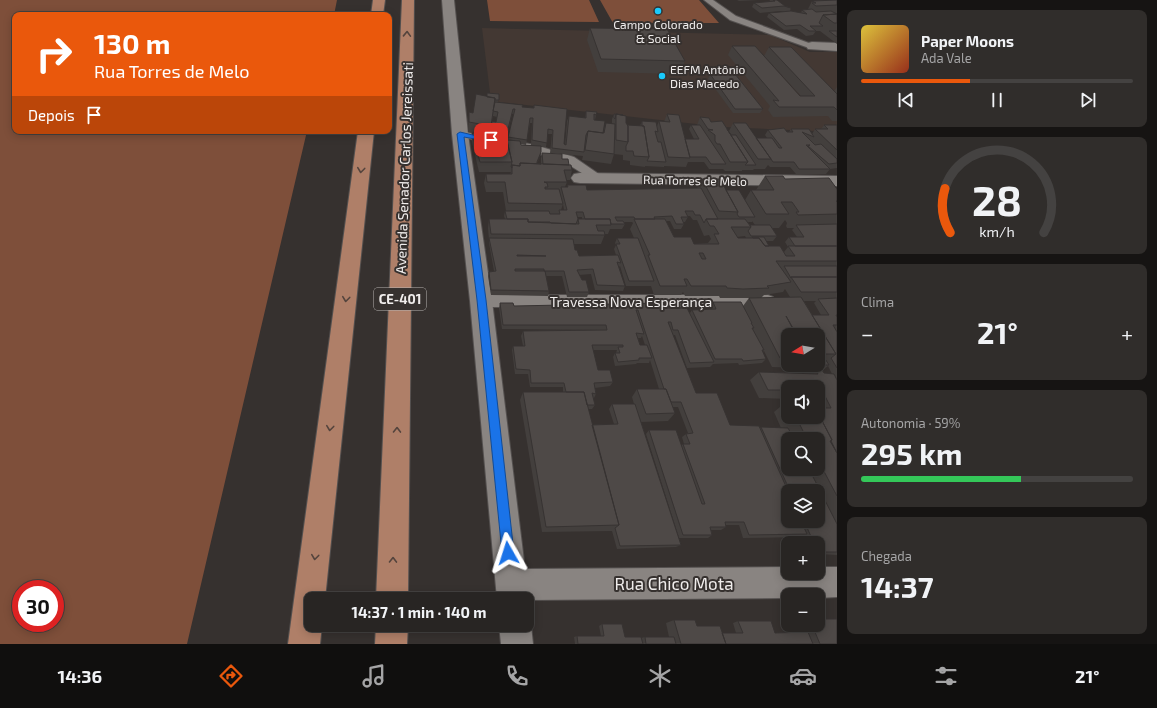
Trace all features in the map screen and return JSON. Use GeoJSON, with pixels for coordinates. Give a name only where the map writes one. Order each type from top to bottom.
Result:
{"type":"FeatureCollection","features":[{"type":"Feature","properties":{"kind":"main road"},"geometry":{"type":"LineString","coordinates":[[377,12],[379,0]]}},
{"type":"Feature","properties":{"kind":"main road","name":"Avenida Senador Carlos Jereissati"},"geometry":{"type":"LineString","coordinates":[[392,592],[408,0]]}},
{"type":"Feature","properties":{"kind":"main road"},"geometry":{"type":"LineString","coordinates":[[304,644],[366,134]]}},
{"type":"Feature","properties":{"kind":"main road"},"geometry":{"type":"LineString","coordinates":[[391,644],[392,632]]}},
{"type":"Feature","properties":{"kind":"street"},"geometry":{"type":"LineString","coordinates":[[448,0],[460,134],[481,300],[512,592]]}},
{"type":"Feature","properties":{"kind":"street"},"geometry":{"type":"LineString","coordinates":[[812,46],[837,47]]}},
{"type":"Feature","properties":{"kind":"street","name":"Rua Torres de Melo"},"geometry":{"type":"LineString","coordinates":[[580,178],[836,182]]}},
{"type":"Feature","properties":{"kind":"street","name":"Rua Chico Mota"},"geometry":{"type":"LineString","coordinates":[[512,592],[837,582]]}},
{"type":"Feature","properties":{"kind":"street"},"geometry":{"type":"LineString","coordinates":[[516,632],[517,644]]}},
{"type":"Feature","properties":{"kind":"lane"},"geometry":{"type":"LineString","coordinates":[[708,0],[733,18],[812,46]]}},
{"type":"Feature","properties":{"kind":"lane"},"geometry":{"type":"LineString","coordinates":[[460,134],[535,149],[570,160],[600,179]]}},
{"type":"Feature","properties":{"kind":"lane","name":"Travessa Nova Esperança"},"geometry":{"type":"LineString","coordinates":[[481,300],[782,301]]}},
{"type":"Feature","properties":{"kind":"shaded area"},"geometry":{"type":"Polygon","coordinates":[[[0,0],[337,0],[335,12],[12,12],[12,134],[306,134],[187,644],[0,644],[0,0]]]}},
{"type":"Feature","properties":{"kind":"shaded area","name":"Campo Colorado & Social"},"geometry":{"type":"Polygon","coordinates":[[[487,0],[589,0],[599,22],[490,21],[487,0]]]}},
{"type":"Feature","properties":{"kind":"shaded area","name":"Campo Colorado & Social"},"geometry":{"type":"Polygon","coordinates":[[[600,0],[699,0],[719,23],[613,23],[600,0]]]}},
{"type":"Feature","properties":{"kind":"shaded area","name":"EEFM Antônio Dias Macedo"},"geometry":{"type":"Polygon","coordinates":[[[482,28],[770,35],[810,52],[837,52],[837,132],[723,127],[491,101],[482,28]]]}},
{"type":"Feature","properties":{"kind":"building"},"geometry":{"type":"Polygon","coordinates":[[[773,0],[777,0],[785,6],[791,8],[784,6],[762,8],[754,3],[775,1],[773,0]]]}},
{"type":"Feature","properties":{"kind":"building"},"geometry":{"type":"Polygon","coordinates":[[[837,0],[837,5],[816,6],[812,3],[816,3],[812,1],[837,0]]]}},
{"type":"Feature","properties":{"kind":"building"},"geometry":{"type":"Polygon","coordinates":[[[812,9],[816,12],[831,11],[837,14],[823,15],[819,23],[823,26],[810,26],[816,31],[809,31],[800,25],[786,26],[769,13],[791,11],[807,14],[802,10],[812,9]]]}},
{"type":"Feature","properties":{"kind":"building"},"geometry":{"type":"Polygon","coordinates":[[[837,14],[837,23],[834,23],[823,15],[837,14]]]}},
{"type":"Feature","properties":{"kind":"building"},"geometry":{"type":"Polygon","coordinates":[[[590,28],[667,29],[685,61],[601,59],[590,28]]]}},
{"type":"Feature","properties":{"kind":"building"},"geometry":{"type":"Polygon","coordinates":[[[829,31],[837,31],[837,37],[829,31]]]}},
{"type":"Feature","properties":{"kind":"building"},"geometry":{"type":"Polygon","coordinates":[[[732,46],[755,46],[800,96],[815,96],[769,47],[791,47],[837,94],[837,110],[834,107],[779,107],[773,100],[779,101],[732,46]]]}},
{"type":"Feature","properties":{"kind":"building"},"geometry":{"type":"Polygon","coordinates":[[[710,74],[735,74],[763,109],[735,109],[710,74]]]}},
{"type":"Feature","properties":{"kind":"building"},"geometry":{"type":"Polygon","coordinates":[[[487,93],[499,94],[499,100],[487,97],[487,93]]]}},
{"type":"Feature","properties":{"kind":"building"},"geometry":{"type":"Polygon","coordinates":[[[476,94],[495,98],[491,126],[469,122],[469,112],[473,113],[476,94]]]}},
{"type":"Feature","properties":{"kind":"building"},"geometry":{"type":"Polygon","coordinates":[[[495,102],[523,105],[522,107],[534,108],[534,105],[567,109],[564,144],[566,145],[569,116],[586,118],[586,111],[597,112],[596,115],[594,114],[594,120],[605,121],[603,133],[588,131],[586,135],[584,152],[552,148],[553,130],[548,129],[547,143],[532,140],[533,118],[530,118],[527,140],[508,137],[515,109],[513,109],[507,133],[498,132],[499,129],[491,128],[492,121],[496,122],[498,112],[493,111],[495,102]]]}},
{"type":"Feature","properties":{"kind":"building"},"geometry":{"type":"Polygon","coordinates":[[[616,114],[626,116],[626,123],[628,126],[628,142],[616,140],[616,114]]]}},
{"type":"Feature","properties":{"kind":"building"},"geometry":{"type":"Polygon","coordinates":[[[667,114],[679,115],[690,158],[668,157],[659,121],[670,122],[667,114]]]}},
{"type":"Feature","properties":{"kind":"building"},"geometry":{"type":"Polygon","coordinates":[[[700,117],[709,118],[711,122],[722,121],[748,162],[730,162],[720,144],[717,144],[715,141],[715,135],[708,130],[713,130],[708,129],[700,117]]]}},
{"type":"Feature","properties":{"kind":"building"},"geometry":{"type":"Polygon","coordinates":[[[642,121],[656,122],[658,132],[655,131],[656,135],[658,142],[661,142],[666,162],[647,161],[649,157],[642,121]]]}},
{"type":"Feature","properties":{"kind":"building"},"geometry":{"type":"Polygon","coordinates":[[[606,123],[615,124],[614,154],[585,150],[588,131],[604,133],[606,123]]]}},
{"type":"Feature","properties":{"kind":"building"},"geometry":{"type":"Polygon","coordinates":[[[733,123],[746,123],[771,159],[758,159],[733,123]]]}},
{"type":"Feature","properties":{"kind":"building"},"geometry":{"type":"Polygon","coordinates":[[[627,125],[644,126],[649,157],[634,156],[633,151],[626,151],[628,142],[627,125]]]}},
{"type":"Feature","properties":{"kind":"building"},"geometry":{"type":"Polygon","coordinates":[[[691,125],[700,125],[726,164],[711,164],[706,157],[690,157],[685,139],[699,139],[691,125]]]}},
{"type":"Feature","properties":{"kind":"building"},"geometry":{"type":"Polygon","coordinates":[[[824,125],[837,125],[837,150],[815,129],[828,129],[824,125]]]}},
{"type":"Feature","properties":{"kind":"building"},"geometry":{"type":"Polygon","coordinates":[[[784,128],[787,132],[793,132],[791,129],[809,129],[814,137],[802,132],[815,145],[821,144],[837,159],[837,163],[829,164],[808,146],[810,145],[806,145],[830,169],[799,169],[794,162],[773,162],[756,138],[772,138],[779,148],[782,148],[768,130],[784,128]]]}},
{"type":"Feature","properties":{"kind":"building"},"geometry":{"type":"Polygon","coordinates":[[[727,129],[731,135],[736,135],[756,165],[745,165],[748,162],[727,129]]]}},
{"type":"Feature","properties":{"kind":"building"},"geometry":{"type":"Polygon","coordinates":[[[472,133],[487,133],[490,150],[491,147],[493,147],[490,134],[503,134],[506,137],[512,162],[480,162],[472,133]]]}},
{"type":"Feature","properties":{"kind":"building"},"geometry":{"type":"Polygon","coordinates":[[[507,140],[520,141],[521,145],[541,146],[541,152],[537,163],[541,164],[520,163],[520,166],[512,165],[512,168],[507,140]]]}},
{"type":"Feature","properties":{"kind":"building"},"geometry":{"type":"Polygon","coordinates":[[[542,153],[562,154],[562,159],[568,159],[569,165],[543,164],[542,153]]]}},
{"type":"Feature","properties":{"kind":"building"},"geometry":{"type":"Polygon","coordinates":[[[520,163],[571,165],[572,170],[564,170],[567,182],[544,182],[547,183],[548,187],[545,187],[545,189],[559,189],[563,204],[508,203],[505,182],[487,182],[486,174],[512,174],[512,165],[520,166],[520,163]]]}},
{"type":"Feature","properties":{"kind":"building"},"geometry":{"type":"Polygon","coordinates":[[[765,176],[783,176],[785,179],[829,178],[837,189],[837,214],[798,215],[796,212],[799,212],[792,202],[781,202],[789,214],[766,214],[751,190],[774,190],[765,176]]]}},
{"type":"Feature","properties":{"kind":"building"},"geometry":{"type":"Polygon","coordinates":[[[702,179],[720,179],[738,212],[719,211],[702,179]]]}},
{"type":"Feature","properties":{"kind":"building"},"geometry":{"type":"Polygon","coordinates":[[[567,185],[586,185],[587,190],[701,188],[718,219],[706,219],[704,223],[700,215],[695,215],[693,211],[685,211],[688,217],[681,217],[684,224],[676,224],[672,216],[654,217],[655,219],[615,217],[617,221],[623,221],[625,224],[611,224],[610,219],[585,219],[583,212],[576,212],[578,219],[576,224],[528,222],[528,219],[507,219],[505,211],[549,211],[550,214],[560,214],[559,210],[567,210],[561,187],[568,187],[567,185]]]}},
{"type":"Feature","properties":{"kind":"building"},"geometry":{"type":"Polygon","coordinates":[[[726,190],[739,190],[755,217],[739,217],[737,214],[738,212],[726,190]]]}},
{"type":"Feature","properties":{"kind":"building"},"geometry":{"type":"Polygon","coordinates":[[[489,219],[528,219],[528,222],[579,224],[578,219],[610,219],[611,225],[596,225],[598,231],[604,231],[605,235],[491,234],[489,219]]]}},
{"type":"Feature","properties":{"kind":"building"},"geometry":{"type":"Polygon","coordinates":[[[634,219],[665,219],[674,237],[691,237],[694,244],[719,244],[714,234],[719,234],[714,226],[710,226],[706,219],[745,219],[751,227],[731,227],[738,238],[759,238],[765,246],[780,246],[786,256],[795,256],[788,246],[837,246],[837,261],[776,261],[791,282],[767,286],[769,288],[743,289],[727,288],[726,286],[691,286],[687,279],[684,279],[687,286],[660,286],[648,255],[650,255],[634,219]],[[699,253],[702,259],[706,259],[703,253],[699,253]]]}},
{"type":"Feature","properties":{"kind":"building"},"geometry":{"type":"Polygon","coordinates":[[[837,224],[837,246],[795,246],[789,237],[804,237],[796,225],[837,224]]]}},
{"type":"Feature","properties":{"kind":"building"},"geometry":{"type":"Polygon","coordinates":[[[750,225],[770,225],[777,236],[751,236],[748,231],[751,227],[750,225]]]}},
{"type":"Feature","properties":{"kind":"building"},"geometry":{"type":"Polygon","coordinates":[[[752,237],[764,237],[769,246],[765,246],[759,238],[752,237]]]}},
{"type":"Feature","properties":{"kind":"building"},"geometry":{"type":"Polygon","coordinates":[[[489,238],[573,239],[575,250],[577,250],[579,256],[618,255],[621,263],[617,262],[625,286],[597,285],[593,269],[577,270],[582,280],[586,280],[589,292],[569,292],[564,271],[545,271],[549,291],[491,290],[489,272],[496,271],[489,238]],[[517,255],[517,256],[546,256],[517,255]],[[515,269],[515,271],[544,271],[544,269],[515,269]]]}},
{"type":"Feature","properties":{"kind":"building"},"geometry":{"type":"Polygon","coordinates":[[[617,238],[638,238],[654,281],[629,281],[616,244],[620,244],[617,238]]]}},
{"type":"Feature","properties":{"kind":"building"},"geometry":{"type":"Polygon","coordinates":[[[784,266],[837,266],[837,277],[791,278],[784,266]]]}},
{"type":"Feature","properties":{"kind":"building"},"geometry":{"type":"Polygon","coordinates":[[[791,277],[837,277],[837,292],[801,292],[791,277]]]}},
{"type":"Feature","properties":{"kind":"building"},"geometry":{"type":"Polygon","coordinates":[[[801,297],[820,328],[793,328],[786,316],[792,328],[781,328],[780,358],[749,298],[801,297]]]}},
{"type":"Feature","properties":{"kind":"building"},"geometry":{"type":"Polygon","coordinates":[[[837,298],[837,325],[833,325],[837,332],[837,368],[831,358],[836,354],[825,336],[825,328],[820,328],[812,315],[829,315],[818,299],[837,298]]]}},
{"type":"Feature","properties":{"kind":"building"},"geometry":{"type":"Polygon","coordinates":[[[713,302],[741,302],[754,328],[752,328],[764,350],[762,350],[766,359],[743,361],[742,359],[715,359],[692,310],[716,309],[713,302]]]}},
{"type":"Feature","properties":{"kind":"building"},"geometry":{"type":"Polygon","coordinates":[[[500,303],[513,303],[514,306],[660,303],[662,308],[687,308],[714,362],[690,363],[678,330],[673,330],[671,322],[668,322],[696,393],[717,393],[730,425],[759,426],[785,484],[781,484],[781,528],[804,528],[807,534],[749,535],[744,522],[725,522],[726,527],[710,527],[712,535],[683,535],[649,430],[676,430],[702,504],[705,504],[683,444],[690,444],[686,434],[693,433],[681,402],[671,402],[666,389],[664,389],[638,310],[636,310],[644,334],[636,333],[640,345],[647,345],[652,358],[639,358],[639,360],[618,362],[615,353],[620,353],[618,347],[623,347],[623,345],[592,345],[598,370],[610,370],[613,382],[594,383],[596,394],[592,393],[595,405],[587,405],[584,392],[566,392],[564,383],[531,383],[530,370],[516,369],[513,346],[525,346],[523,331],[607,330],[606,325],[503,325],[500,303]]]}},
{"type":"Feature","properties":{"kind":"building"},"geometry":{"type":"Polygon","coordinates":[[[825,336],[836,354],[825,354],[825,336]]]}},
{"type":"Feature","properties":{"kind":"building"},"geometry":{"type":"Polygon","coordinates":[[[825,359],[829,365],[825,365],[825,359]]]}},
{"type":"Feature","properties":{"kind":"building"},"geometry":{"type":"Polygon","coordinates":[[[759,372],[818,374],[817,372],[834,374],[837,380],[837,453],[824,424],[825,424],[825,408],[831,408],[825,396],[825,380],[781,380],[781,390],[768,390],[759,372]]]}},
{"type":"Feature","properties":{"kind":"building"},"geometry":{"type":"Polygon","coordinates":[[[637,389],[666,389],[675,413],[646,414],[637,389]]]}},
{"type":"Feature","properties":{"kind":"building"},"geometry":{"type":"Polygon","coordinates":[[[523,392],[584,392],[619,525],[546,527],[523,392]]]}},
{"type":"Feature","properties":{"kind":"building"},"geometry":{"type":"Polygon","coordinates":[[[612,404],[635,404],[681,545],[620,546],[615,528],[619,525],[592,425],[618,424],[612,404]]]}},
{"type":"Feature","properties":{"kind":"building"},"geometry":{"type":"Polygon","coordinates":[[[800,424],[824,424],[832,440],[830,441],[837,453],[837,496],[825,473],[825,432],[804,432],[800,424]]]}},
{"type":"Feature","properties":{"kind":"building"},"geometry":{"type":"Polygon","coordinates":[[[761,427],[788,428],[790,432],[781,432],[781,471],[761,427]]]}},
{"type":"Feature","properties":{"kind":"building"},"geometry":{"type":"Polygon","coordinates":[[[783,476],[813,476],[817,484],[787,484],[783,476]]]}},
{"type":"Feature","properties":{"kind":"building"},"geometry":{"type":"Polygon","coordinates":[[[825,500],[837,524],[837,552],[825,552],[825,536],[811,536],[807,528],[825,528],[825,500]]]}},
{"type":"Feature","properties":{"kind":"building"},"geometry":{"type":"Polygon","coordinates":[[[825,619],[837,619],[837,644],[820,644],[815,632],[825,632],[825,619]]]}},
{"type":"Feature","properties":{"kind":"building"},"geometry":{"type":"Polygon","coordinates":[[[674,620],[695,620],[697,626],[720,626],[726,644],[681,644],[674,620]]]}},
{"type":"Feature","properties":{"kind":"building"},"geometry":{"type":"Polygon","coordinates":[[[738,621],[771,621],[775,633],[808,632],[813,644],[726,644],[722,633],[743,633],[738,621]]]}},
{"type":"Feature","properties":{"kind":"building"},"geometry":{"type":"Polygon","coordinates":[[[602,624],[622,624],[625,637],[641,637],[643,644],[578,644],[577,636],[604,636],[602,624]]]}},
{"type":"Feature","properties":{"kind":"building"},"geometry":{"type":"Polygon","coordinates":[[[645,637],[674,637],[676,644],[646,644],[645,637]]]}},
{"type":"Feature","properties":{"kind":"place","name":"Campo Colorado & Social"},"geometry":{"type":"Point","coordinates":[658,11]}},
{"type":"Feature","properties":{"kind":"place","name":"EEFM Antônio Dias Macedo"},"geometry":{"type":"Point","coordinates":[662,76]}},
{"type":"Feature","properties":{"kind":"route"},"geometry":{"type":"LineString","coordinates":[[491,140],[460,134],[481,300],[508,553]]}}]}
